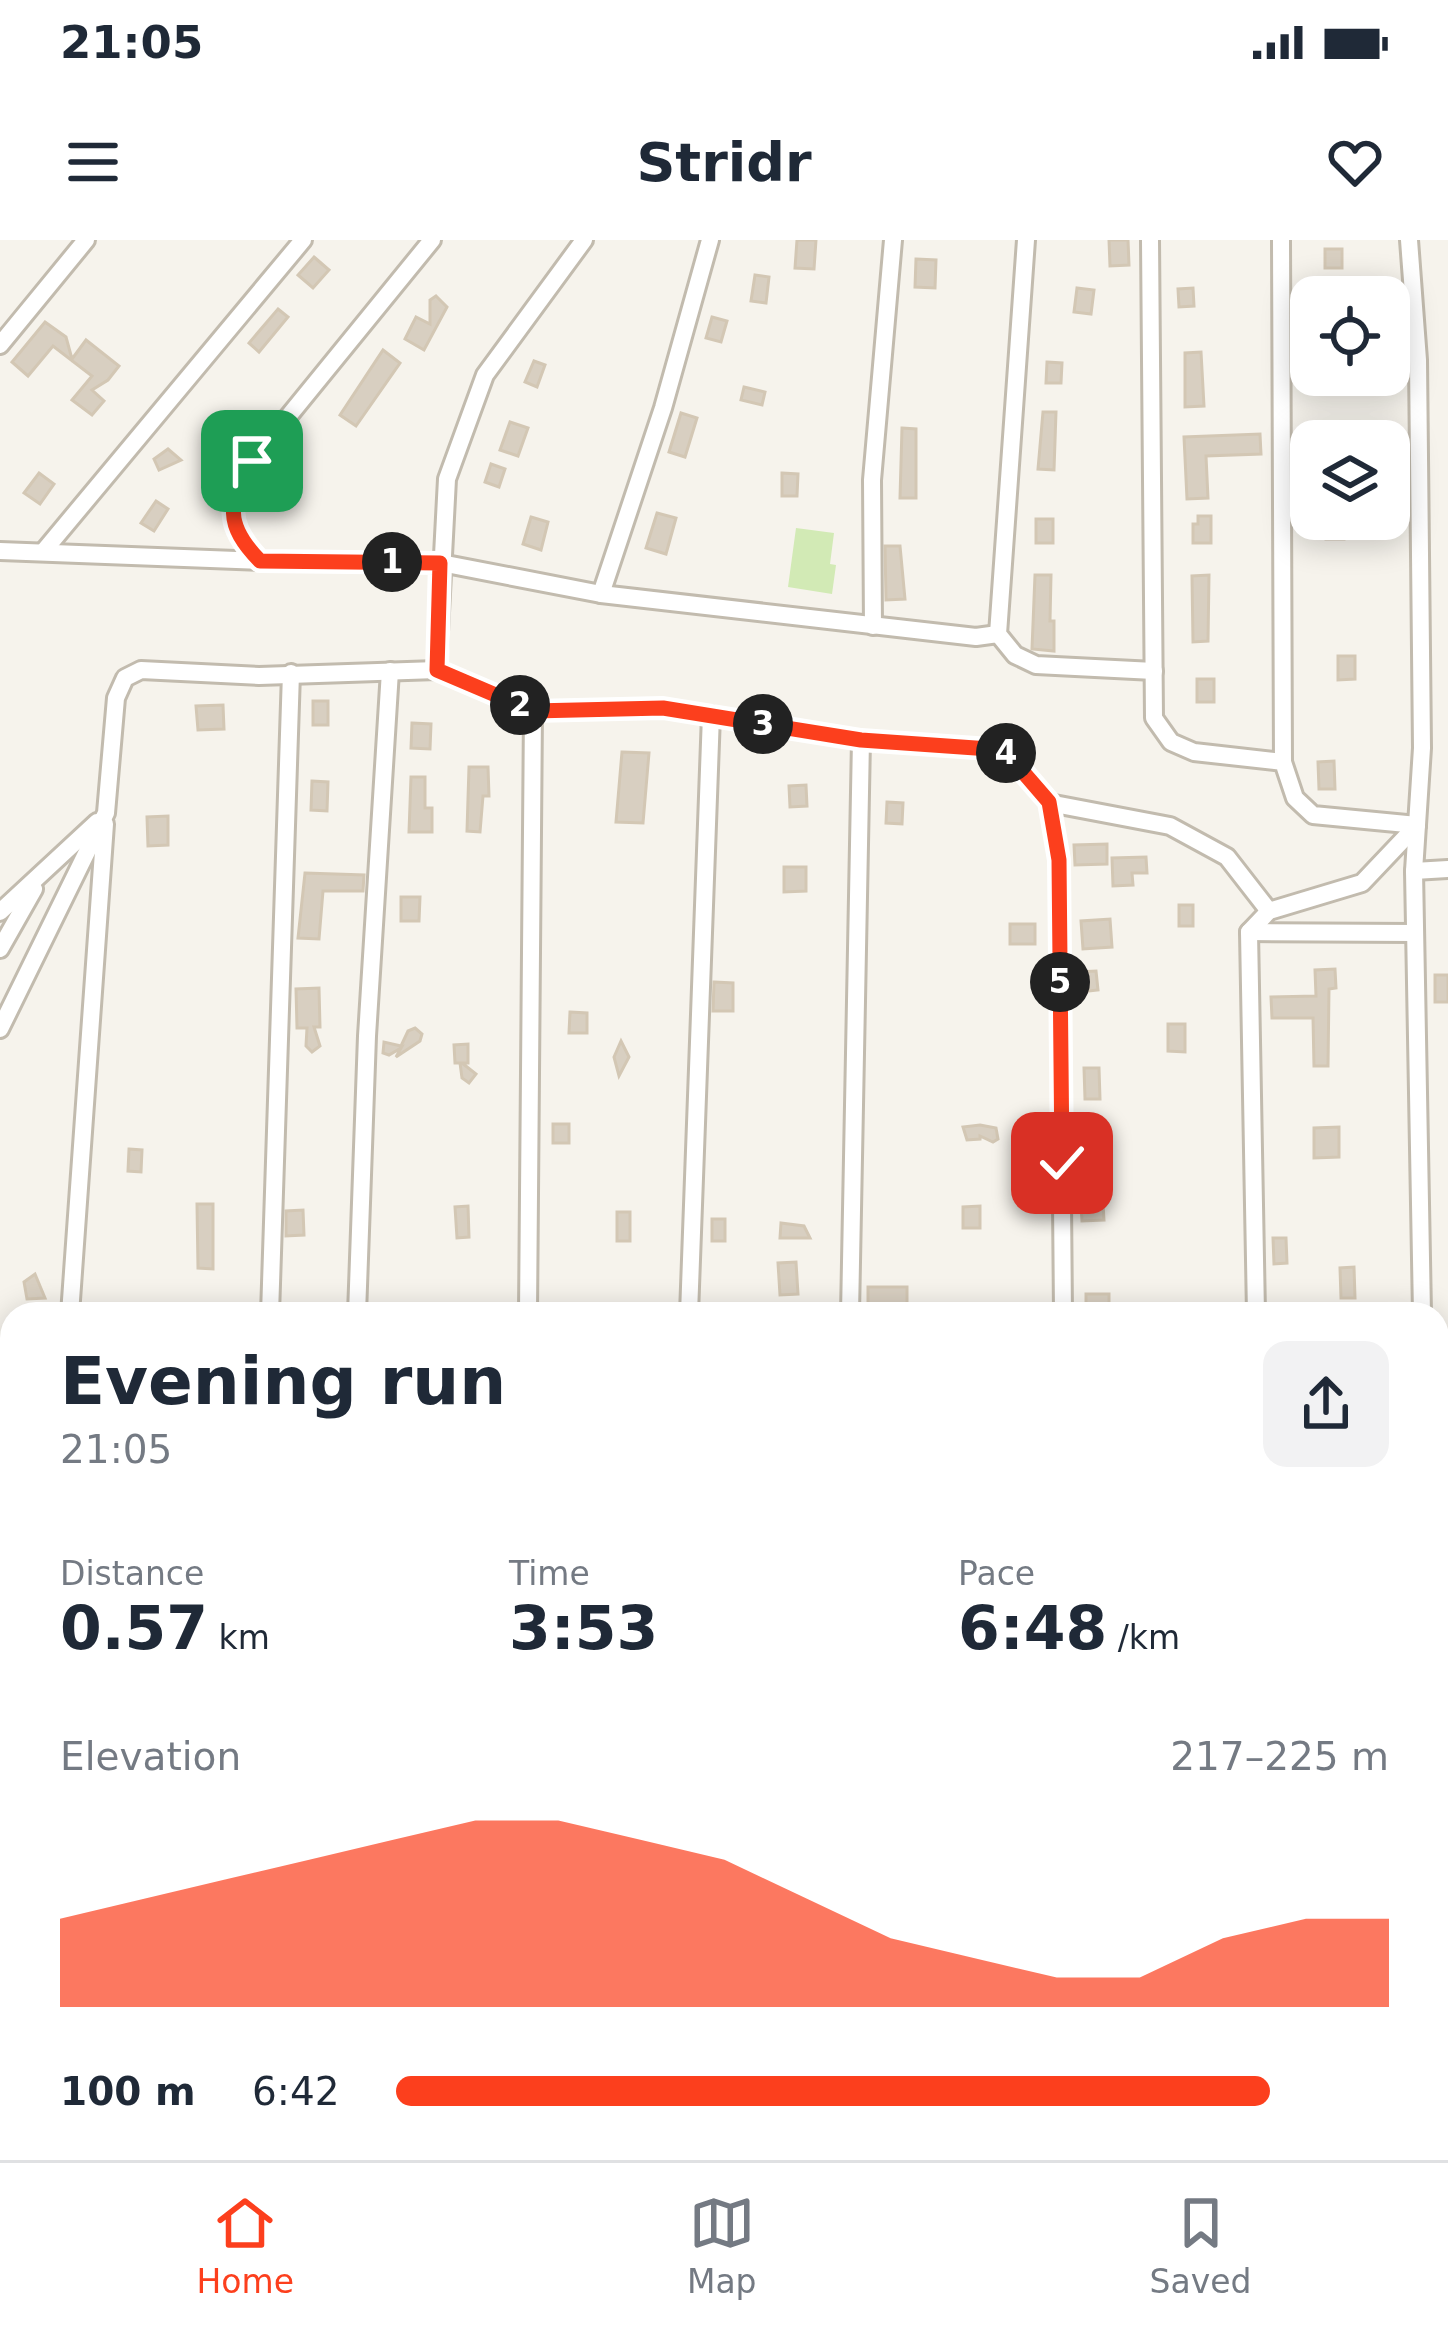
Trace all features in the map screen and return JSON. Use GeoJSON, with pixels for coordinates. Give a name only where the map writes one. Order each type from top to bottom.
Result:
{"type":"FeatureCollection","features":[{"type":"Feature","properties":{"kind":"street"},"geometry":{"type":"LineString","coordinates":[[0,345],[86,240]]}},
{"type":"Feature","properties":{"kind":"street"},"geometry":{"type":"LineString","coordinates":[[43,552],[303,240]]}},
{"type":"Feature","properties":{"kind":"street"},"geometry":{"type":"LineString","coordinates":[[260,561],[243,543],[232,520],[236,490],[252,461],[432,240]]}},
{"type":"Feature","properties":{"kind":"street"},"geometry":{"type":"LineString","coordinates":[[437,670],[447,479],[485,375],[584,240]]}},
{"type":"Feature","properties":{"kind":"street"},"geometry":{"type":"LineString","coordinates":[[601,594],[663,408],[710,240]]}},
{"type":"Feature","properties":{"kind":"street"},"geometry":{"type":"LineString","coordinates":[[873,626],[872,480],[893,240]]}},
{"type":"Feature","properties":{"kind":"street"},"geometry":{"type":"LineString","coordinates":[[1026,240],[998,634],[1016,655],[1036,665],[1154,671]]}},
{"type":"Feature","properties":{"kind":"street"},"geometry":{"type":"LineString","coordinates":[[1150,240],[1154,718],[1171,742],[1194,752],[1283,762]]}},
{"type":"Feature","properties":{"kind":"street"},"geometry":{"type":"LineString","coordinates":[[1281,240],[1283,762],[1295,798],[1313,814],[1417,825]]}},
{"type":"Feature","properties":{"kind":"street"},"geometry":{"type":"LineString","coordinates":[[1409,240],[1418,360],[1422,748],[1414,871],[1422,1302]]}},
{"type":"Feature","properties":{"kind":"street"},"geometry":{"type":"LineString","coordinates":[[0,550],[440,563],[601,594],[976,637],[998,634]]}},
{"type":"Feature","properties":{"kind":"street"},"geometry":{"type":"LineString","coordinates":[[71,1302],[116,698],[125,678],[141,670],[259,676],[437,670],[533,711],[663,708],[861,740],[1004,750],[1049,802],[1059,860],[1064,1302]]}},
{"type":"Feature","properties":{"kind":"street"},"geometry":{"type":"LineString","coordinates":[[357,1302],[390,671]]}},
{"type":"Feature","properties":{"kind":"street"},"geometry":{"type":"LineString","coordinates":[[270,1302],[291,673]]}},
{"type":"Feature","properties":{"kind":"street"},"geometry":{"type":"LineString","coordinates":[[527,1302],[533,711]]}},
{"type":"Feature","properties":{"kind":"street"},"geometry":{"type":"LineString","coordinates":[[689,1302],[711,716]]}},
{"type":"Feature","properties":{"kind":"street"},"geometry":{"type":"LineString","coordinates":[[850,1302],[861,740]]}},
{"type":"Feature","properties":{"kind":"street"},"geometry":{"type":"LineString","coordinates":[[1049,802],[1171,826],[1227,857],[1269,911]]}},
{"type":"Feature","properties":{"kind":"street"},"geometry":{"type":"LineString","coordinates":[[0,912],[106,812]]}},
{"type":"Feature","properties":{"kind":"street"},"geometry":{"type":"LineString","coordinates":[[0,1029],[106,812]]}},
{"type":"Feature","properties":{"kind":"street"},"geometry":{"type":"LineString","coordinates":[[1256,1302],[1249,932],[1269,911],[1362,883],[1417,825]]}},
{"type":"Feature","properties":{"kind":"street"},"geometry":{"type":"LineString","coordinates":[[1414,871],[1448,869]]}},
{"type":"Feature","properties":{"kind":"street"},"geometry":{"type":"LineString","coordinates":[[0,949],[40,878]]}},
{"type":"Feature","properties":{"kind":"street"},"geometry":{"type":"LineString","coordinates":[[1249,932],[1415,933]]}},
{"type":"Feature","properties":{"kind":"green space"},"geometry":{"type":"Polygon","coordinates":[[[796,528],[834,533],[832,594],[788,587],[796,528]]]}},
{"type":"Feature","properties":{"kind":"building"},"geometry":{"type":"Polygon","coordinates":[[[797,240],[816,240],[814,269],[795,268],[797,240]]]}},
{"type":"Feature","properties":{"kind":"building"},"geometry":{"type":"Polygon","coordinates":[[[1109,240],[1128,240],[1129,265],[1110,266],[1109,240]]]}},
{"type":"Feature","properties":{"kind":"building"},"geometry":{"type":"Polygon","coordinates":[[[1325,249],[1342,249],[1342,268],[1325,268],[1325,249]]]}},
{"type":"Feature","properties":{"kind":"building"},"geometry":{"type":"Polygon","coordinates":[[[314,257],[329,270],[313,288],[298,275],[314,257]]]}},
{"type":"Feature","properties":{"kind":"building"},"geometry":{"type":"Polygon","coordinates":[[[916,259],[936,260],[935,288],[915,287],[916,259]]]}},
{"type":"Feature","properties":{"kind":"building"},"geometry":{"type":"Polygon","coordinates":[[[755,275],[769,277],[766,303],[751,301],[755,275]]]}},
{"type":"Feature","properties":{"kind":"building"},"geometry":{"type":"Polygon","coordinates":[[[1077,288],[1094,290],[1091,314],[1074,312],[1077,288]]]}},
{"type":"Feature","properties":{"kind":"building"},"geometry":{"type":"Polygon","coordinates":[[[1193,288],[1194,306],[1179,307],[1178,289],[1193,288]]]}},
{"type":"Feature","properties":{"kind":"building"},"geometry":{"type":"Polygon","coordinates":[[[436,296],[447,307],[424,350],[405,339],[416,317],[430,324],[430,300],[436,296]]]}},
{"type":"Feature","properties":{"kind":"building"},"geometry":{"type":"Polygon","coordinates":[[[278,309],[288,317],[259,352],[249,343],[278,309]]]}},
{"type":"Feature","properties":{"kind":"building"},"geometry":{"type":"Polygon","coordinates":[[[712,317],[727,321],[721,342],[706,338],[712,317]]]}},
{"type":"Feature","properties":{"kind":"building"},"geometry":{"type":"Polygon","coordinates":[[[45,322],[66,337],[72,359],[86,340],[119,366],[92,390],[104,401],[92,415],[72,400],[92,376],[53,346],[28,376],[12,362],[45,322]]]}},
{"type":"Feature","properties":{"kind":"building"},"geometry":{"type":"Polygon","coordinates":[[[383,350],[400,363],[356,426],[340,415],[383,350]]]}},
{"type":"Feature","properties":{"kind":"building"},"geometry":{"type":"Polygon","coordinates":[[[1201,352],[1204,406],[1185,407],[1185,353],[1201,352]]]}},
{"type":"Feature","properties":{"kind":"building"},"geometry":{"type":"Polygon","coordinates":[[[534,361],[545,365],[537,387],[525,382],[534,361]]]}},
{"type":"Feature","properties":{"kind":"building"},"geometry":{"type":"Polygon","coordinates":[[[1047,362],[1062,363],[1061,383],[1046,383],[1047,362]]]}},
{"type":"Feature","properties":{"kind":"building"},"geometry":{"type":"Polygon","coordinates":[[[744,387],[765,392],[762,405],[741,400],[744,387]]]}},
{"type":"Feature","properties":{"kind":"building"},"geometry":{"type":"Polygon","coordinates":[[[1043,412],[1056,412],[1054,470],[1038,469],[1043,412]]]}},
{"type":"Feature","properties":{"kind":"building"},"geometry":{"type":"Polygon","coordinates":[[[681,413],[697,418],[685,457],[669,452],[681,413]]]}},
{"type":"Feature","properties":{"kind":"building"},"geometry":{"type":"Polygon","coordinates":[[[510,422],[528,428],[518,456],[500,450],[510,422]]]}},
{"type":"Feature","properties":{"kind":"building"},"geometry":{"type":"Polygon","coordinates":[[[902,428],[916,429],[916,498],[900,498],[902,428]]]}},
{"type":"Feature","properties":{"kind":"building"},"geometry":{"type":"Polygon","coordinates":[[[1260,434],[1261,454],[1206,456],[1208,498],[1187,499],[1184,437],[1260,434]]]}},
{"type":"Feature","properties":{"kind":"building"},"geometry":{"type":"Polygon","coordinates":[[[168,449],[181,460],[159,470],[154,459],[168,449]]]}},
{"type":"Feature","properties":{"kind":"building"},"geometry":{"type":"Polygon","coordinates":[[[491,464],[505,469],[499,487],[485,482],[491,464]]]}},
{"type":"Feature","properties":{"kind":"building"},"geometry":{"type":"Polygon","coordinates":[[[39,473],[54,484],[40,504],[24,493],[39,473]]]}},
{"type":"Feature","properties":{"kind":"building"},"geometry":{"type":"Polygon","coordinates":[[[782,473],[798,474],[797,496],[782,496],[782,473]]]}},
{"type":"Feature","properties":{"kind":"building"},"geometry":{"type":"Polygon","coordinates":[[[156,501],[168,509],[154,531],[141,523],[156,501]]]}},
{"type":"Feature","properties":{"kind":"building"},"geometry":{"type":"Polygon","coordinates":[[[657,513],[676,518],[666,554],[646,548],[657,513]]]}},
{"type":"Feature","properties":{"kind":"building"},"geometry":{"type":"Polygon","coordinates":[[[1198,516],[1211,516],[1211,543],[1193,543],[1198,516]]]}},
{"type":"Feature","properties":{"kind":"building"},"geometry":{"type":"Polygon","coordinates":[[[531,517],[548,522],[541,550],[523,544],[531,517]]]}},
{"type":"Feature","properties":{"kind":"building"},"geometry":{"type":"Polygon","coordinates":[[[1036,519],[1053,519],[1053,543],[1036,543],[1036,519]]]}},
{"type":"Feature","properties":{"kind":"building"},"geometry":{"type":"Polygon","coordinates":[[[885,546],[900,546],[905,599],[886,600],[885,546]]]}},
{"type":"Feature","properties":{"kind":"building"},"geometry":{"type":"Polygon","coordinates":[[[1035,575],[1051,575],[1054,651],[1032,649],[1035,575]]]}},
{"type":"Feature","properties":{"kind":"building"},"geometry":{"type":"Polygon","coordinates":[[[1209,575],[1208,641],[1193,642],[1192,576],[1209,575]]]}},
{"type":"Feature","properties":{"kind":"building"},"geometry":{"type":"Polygon","coordinates":[[[1338,656],[1355,656],[1355,679],[1338,680],[1338,656]]]}},
{"type":"Feature","properties":{"kind":"building"},"geometry":{"type":"Polygon","coordinates":[[[1197,679],[1214,679],[1214,702],[1197,702],[1197,679]]]}},
{"type":"Feature","properties":{"kind":"building"},"geometry":{"type":"Polygon","coordinates":[[[313,701],[328,701],[328,725],[313,725],[313,701]]]}},
{"type":"Feature","properties":{"kind":"building"},"geometry":{"type":"Polygon","coordinates":[[[223,705],[224,729],[198,730],[196,706],[223,705]]]}},
{"type":"Feature","properties":{"kind":"building"},"geometry":{"type":"Polygon","coordinates":[[[412,723],[431,724],[430,749],[411,748],[412,723]]]}},
{"type":"Feature","properties":{"kind":"building"},"geometry":{"type":"Polygon","coordinates":[[[622,752],[649,753],[643,823],[616,822],[622,752]]]}},
{"type":"Feature","properties":{"kind":"building"},"geometry":{"type":"Polygon","coordinates":[[[1334,761],[1335,789],[1319,789],[1318,762],[1334,761]]]}},
{"type":"Feature","properties":{"kind":"building"},"geometry":{"type":"Polygon","coordinates":[[[469,767],[488,767],[489,796],[483,796],[480,832],[467,831],[469,767]]]}},
{"type":"Feature","properties":{"kind":"building"},"geometry":{"type":"Polygon","coordinates":[[[411,777],[425,777],[425,808],[432,808],[432,832],[409,832],[411,777]]]}},
{"type":"Feature","properties":{"kind":"building"},"geometry":{"type":"Polygon","coordinates":[[[312,781],[328,782],[327,811],[311,810],[312,781]]]}},
{"type":"Feature","properties":{"kind":"building"},"geometry":{"type":"Polygon","coordinates":[[[806,785],[807,806],[790,807],[789,786],[806,785]]]}},
{"type":"Feature","properties":{"kind":"building"},"geometry":{"type":"Polygon","coordinates":[[[887,802],[903,803],[902,824],[886,823],[887,802]]]}},
{"type":"Feature","properties":{"kind":"building"},"geometry":{"type":"Polygon","coordinates":[[[168,816],[168,845],[148,846],[147,817],[168,816]]]}},
{"type":"Feature","properties":{"kind":"building"},"geometry":{"type":"Polygon","coordinates":[[[1107,844],[1107,864],[1075,865],[1074,845],[1107,844]]]}},
{"type":"Feature","properties":{"kind":"building"},"geometry":{"type":"Polygon","coordinates":[[[1146,857],[1147,873],[1132,873],[1133,885],[1113,886],[1112,858],[1146,857]]]}},
{"type":"Feature","properties":{"kind":"building"},"geometry":{"type":"Polygon","coordinates":[[[784,867],[806,867],[806,891],[784,892],[784,867]]]}},
{"type":"Feature","properties":{"kind":"building"},"geometry":{"type":"Polygon","coordinates":[[[305,873],[364,875],[363,891],[323,891],[319,939],[298,938],[305,873]]]}},
{"type":"Feature","properties":{"kind":"building"},"geometry":{"type":"Polygon","coordinates":[[[401,897],[420,897],[419,921],[401,921],[401,897]]]}},
{"type":"Feature","properties":{"kind":"building"},"geometry":{"type":"Polygon","coordinates":[[[1179,905],[1193,905],[1193,926],[1179,926],[1179,905]]]}},
{"type":"Feature","properties":{"kind":"building"},"geometry":{"type":"Polygon","coordinates":[[[1110,919],[1112,947],[1083,949],[1081,921],[1110,919]]]}},
{"type":"Feature","properties":{"kind":"building"},"geometry":{"type":"Polygon","coordinates":[[[1010,924],[1035,924],[1035,944],[1010,944],[1010,924]]]}},
{"type":"Feature","properties":{"kind":"building"},"geometry":{"type":"Polygon","coordinates":[[[1335,969],[1336,988],[1329,989],[1328,1066],[1314,1066],[1313,1018],[1272,1018],[1271,997],[1316,996],[1315,970],[1335,969]]]}},
{"type":"Feature","properties":{"kind":"building"},"geometry":{"type":"Polygon","coordinates":[[[1096,971],[1098,990],[1079,992],[1077,972],[1096,971]]]}},
{"type":"Feature","properties":{"kind":"building"},"geometry":{"type":"Polygon","coordinates":[[[1435,975],[1448,975],[1448,1002],[1435,1002],[1435,975]]]}},
{"type":"Feature","properties":{"kind":"building"},"geometry":{"type":"Polygon","coordinates":[[[714,982],[733,983],[733,1011],[713,1011],[714,982]]]}},
{"type":"Feature","properties":{"kind":"building"},"geometry":{"type":"Polygon","coordinates":[[[319,988],[320,1027],[314,1027],[320,1046],[312,1052],[306,1046],[307,1028],[297,1028],[296,989],[319,988]]]}},
{"type":"Feature","properties":{"kind":"building"},"geometry":{"type":"Polygon","coordinates":[[[570,1012],[587,1013],[587,1033],[569,1033],[570,1012]]]}},
{"type":"Feature","properties":{"kind":"building"},"geometry":{"type":"Polygon","coordinates":[[[1168,1024],[1185,1024],[1185,1052],[1168,1051],[1168,1024]]]}},
{"type":"Feature","properties":{"kind":"building"},"geometry":{"type":"Polygon","coordinates":[[[415,1028],[422,1034],[420,1041],[396,1057],[401,1048],[383,1053],[384,1042],[401,1046],[408,1031],[415,1028]]]}},
{"type":"Feature","properties":{"kind":"building"},"geometry":{"type":"Polygon","coordinates":[[[621,1041],[629,1057],[619,1076],[614,1057],[621,1041]]]}},
{"type":"Feature","properties":{"kind":"building"},"geometry":{"type":"Polygon","coordinates":[[[468,1044],[468,1063],[462,1063],[476,1074],[469,1083],[462,1078],[460,1063],[455,1063],[454,1045],[468,1044]]]}},
{"type":"Feature","properties":{"kind":"building"},"geometry":{"type":"Polygon","coordinates":[[[1084,1068],[1099,1068],[1100,1099],[1085,1099],[1084,1068]]]}},
{"type":"Feature","properties":{"kind":"building"},"geometry":{"type":"Polygon","coordinates":[[[553,1124],[569,1124],[569,1143],[553,1143],[553,1124]]]}},
{"type":"Feature","properties":{"kind":"building"},"geometry":{"type":"Polygon","coordinates":[[[963,1127],[996,1128],[998,1139],[967,1140],[963,1127]]]}},
{"type":"Feature","properties":{"kind":"building"},"geometry":{"type":"Polygon","coordinates":[[[1339,1127],[1339,1157],[1314,1158],[1314,1128],[1339,1127]]]}},
{"type":"Feature","properties":{"kind":"building"},"geometry":{"type":"Polygon","coordinates":[[[129,1149],[142,1150],[141,1172],[128,1171],[129,1149]]]}},
{"type":"Feature","properties":{"kind":"building"},"geometry":{"type":"Polygon","coordinates":[[[1102,1187],[1104,1220],[1082,1221],[1080,1188],[1102,1187]]]}},
{"type":"Feature","properties":{"kind":"building"},"geometry":{"type":"Polygon","coordinates":[[[197,1204],[213,1204],[213,1269],[198,1268],[197,1204]]]}},
{"type":"Feature","properties":{"kind":"building"},"geometry":{"type":"Polygon","coordinates":[[[468,1206],[469,1237],[457,1238],[455,1207],[468,1206]]]}},
{"type":"Feature","properties":{"kind":"building"},"geometry":{"type":"Polygon","coordinates":[[[980,1206],[980,1228],[963,1228],[963,1207],[980,1206]]]}},
{"type":"Feature","properties":{"kind":"building"},"geometry":{"type":"Polygon","coordinates":[[[303,1210],[304,1235],[286,1236],[286,1211],[303,1210]]]}},
{"type":"Feature","properties":{"kind":"building"},"geometry":{"type":"Polygon","coordinates":[[[617,1212],[630,1212],[630,1241],[617,1241],[617,1212]]]}},
{"type":"Feature","properties":{"kind":"building"},"geometry":{"type":"Polygon","coordinates":[[[712,1219],[725,1219],[725,1241],[712,1241],[712,1219]]]}},
{"type":"Feature","properties":{"kind":"building"},"geometry":{"type":"Polygon","coordinates":[[[781,1223],[804,1226],[810,1238],[780,1238],[781,1223]]]}},
{"type":"Feature","properties":{"kind":"building"},"geometry":{"type":"Polygon","coordinates":[[[1273,1238],[1286,1238],[1287,1263],[1274,1264],[1273,1238]]]}},
{"type":"Feature","properties":{"kind":"building"},"geometry":{"type":"Polygon","coordinates":[[[796,1262],[798,1294],[780,1295],[778,1263],[796,1262]]]}},
{"type":"Feature","properties":{"kind":"building"},"geometry":{"type":"Polygon","coordinates":[[[1354,1267],[1355,1298],[1341,1298],[1340,1268],[1354,1267]]]}},
{"type":"Feature","properties":{"kind":"building"},"geometry":{"type":"Polygon","coordinates":[[[35,1274],[45,1298],[27,1299],[24,1282],[35,1274]]]}},
{"type":"Feature","properties":{"kind":"building"},"geometry":{"type":"Polygon","coordinates":[[[868,1287],[907,1287],[907,1302],[868,1302],[868,1287]]]}},
{"type":"Feature","properties":{"kind":"building"},"geometry":{"type":"Polygon","coordinates":[[[1086,1294],[1109,1294],[1109,1302],[1086,1302],[1086,1294]]]}},
{"type":"Feature","properties":{"kind":"route"},"geometry":{"type":"LineString","coordinates":[[252,461],[236,490],[232,520],[243,543],[260,561],[440,563],[437,670],[533,711],[663,708],[861,740],[1004,750],[1049,802],[1059,860],[1062,1163]]}}]}
